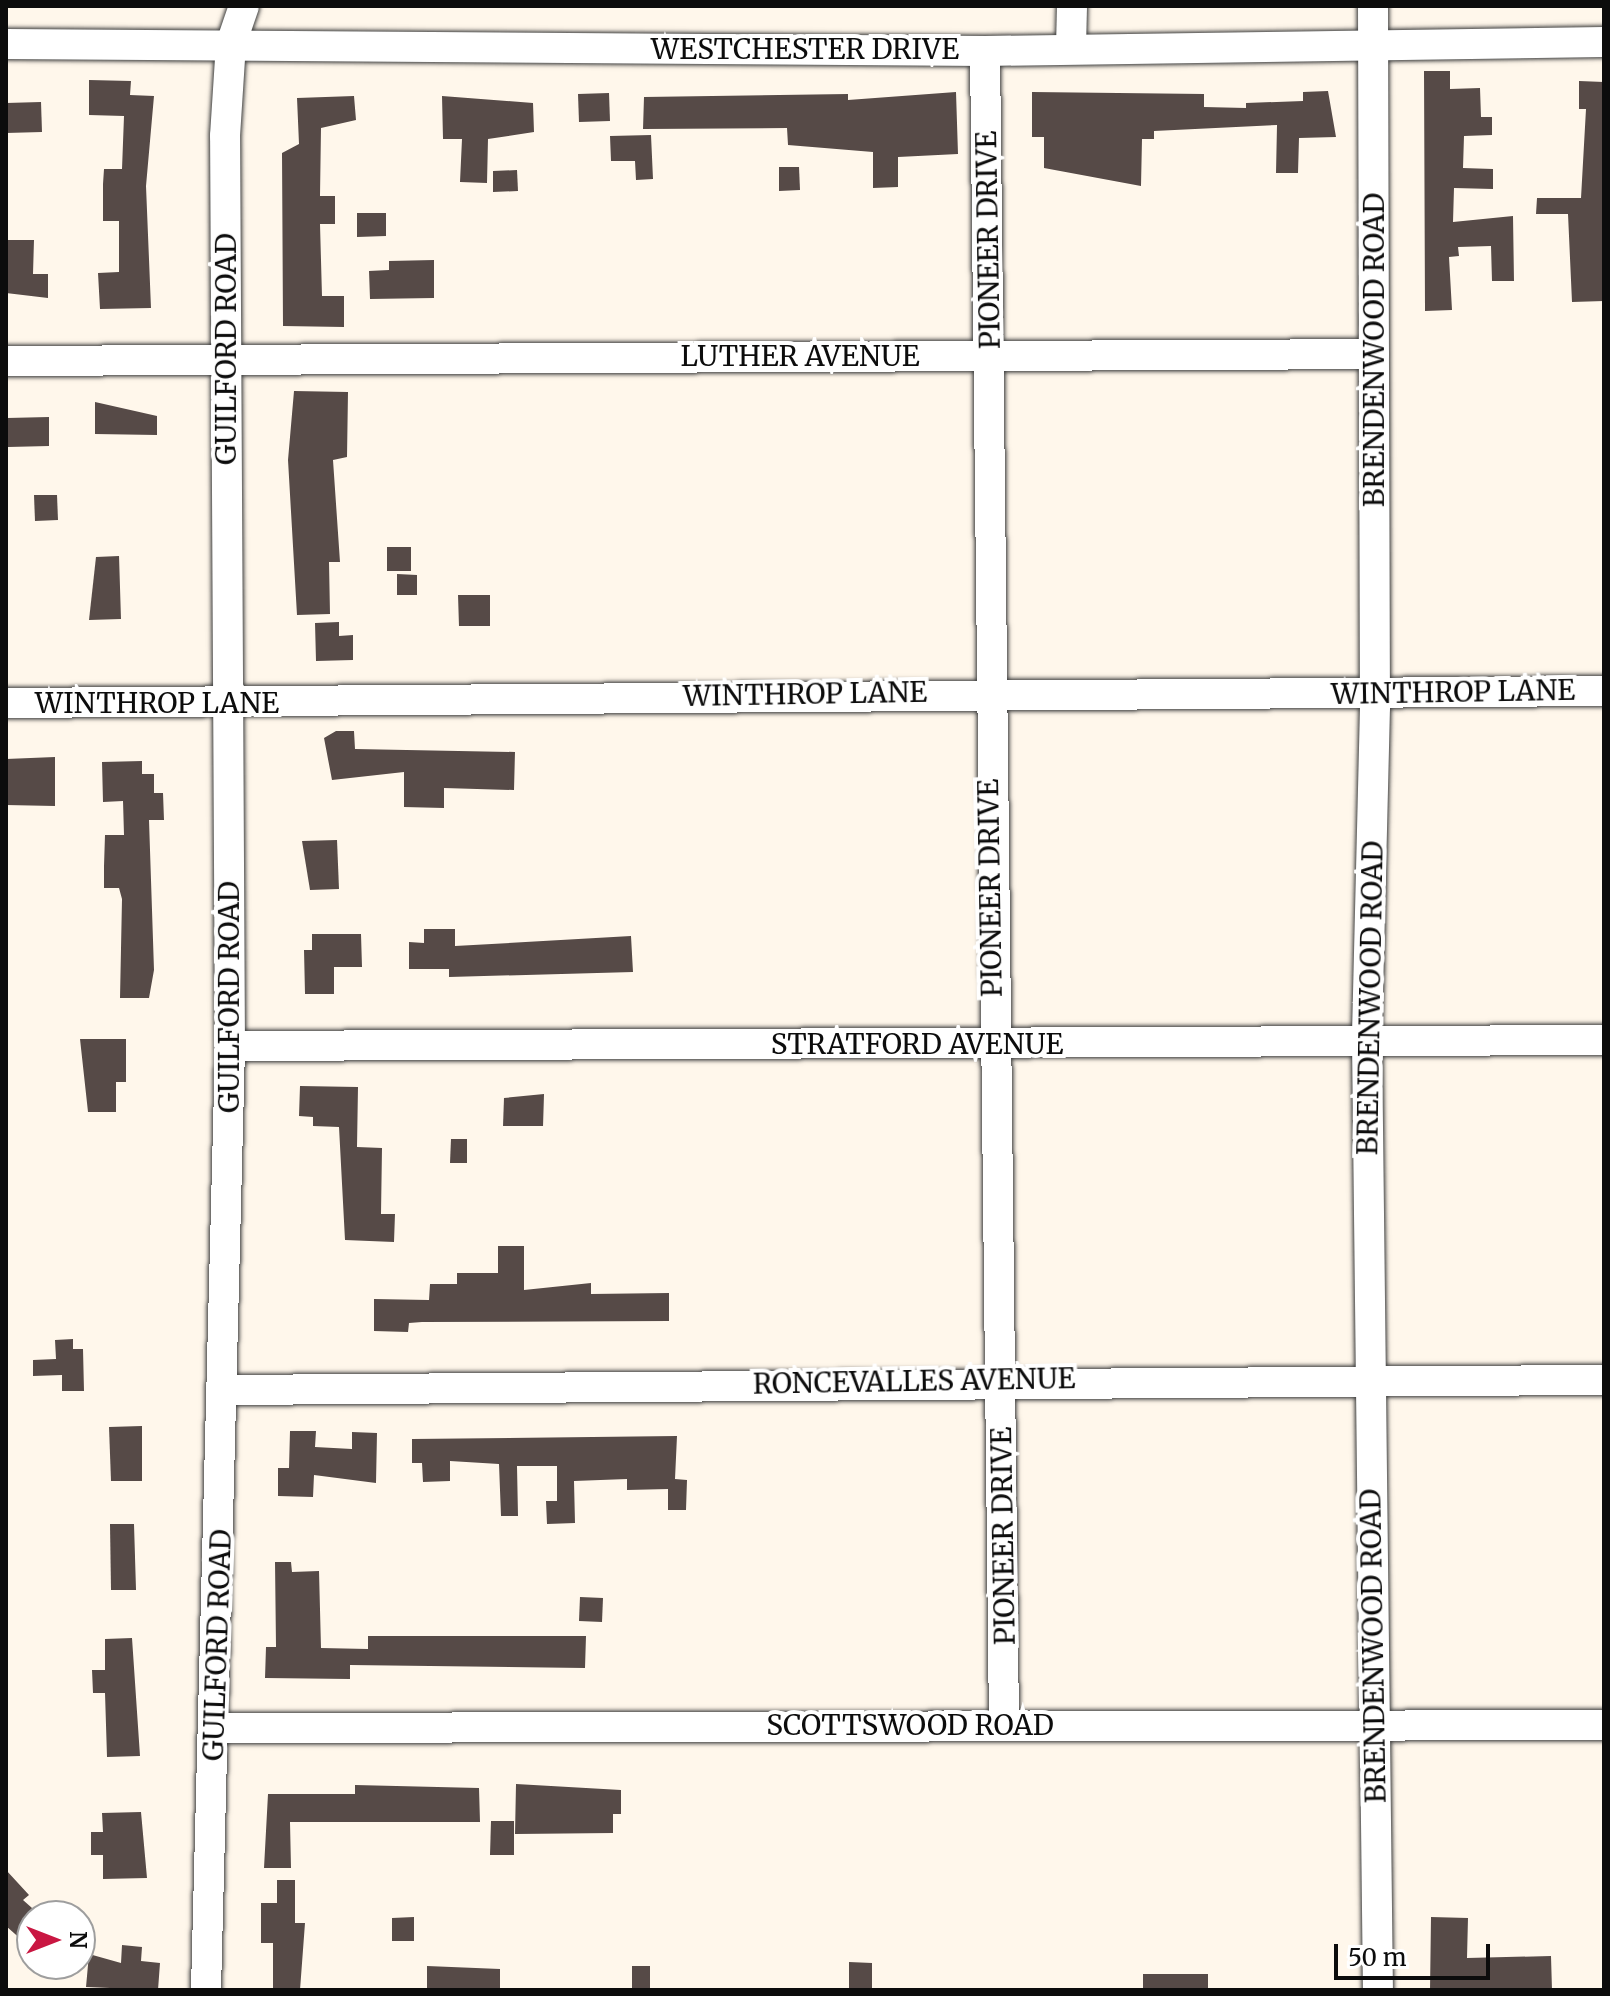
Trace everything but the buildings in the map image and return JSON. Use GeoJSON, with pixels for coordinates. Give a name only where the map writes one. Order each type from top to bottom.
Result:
{"type":"FeatureCollection","features":[{"type":"Feature","properties":{"kind":"street","name":"GUILFORD ROAD"},"geometry":{"type":"LineString","coordinates":[[206,1990],[225,1390],[230,1046],[225,359],[231,44],[244,6]]}},
{"type":"Feature","properties":{"kind":"street"},"geometry":{"type":"LineString","coordinates":[[1071,47],[1072,6]]}},
{"type":"Feature","properties":{"kind":"street","name":"BRENDENWOOD ROAD"},"geometry":{"type":"LineString","coordinates":[[1373,6],[1375,694],[1367,1040],[1378,1990]]}},
{"type":"Feature","properties":{"kind":"street","name":"WESTCHESTER DRIVE"},"geometry":{"type":"LineString","coordinates":[[6,44],[985,51],[1071,47],[1604,42]]}},
{"type":"Feature","properties":{"kind":"street","name":"PIONEER DRIVE"},"geometry":{"type":"LineString","coordinates":[[985,51],[990,354],[987,691],[1001,1379],[1004,1725]]}},
{"type":"Feature","properties":{"kind":"street","name":"LUTHER AVENUE"},"geometry":{"type":"LineString","coordinates":[[6,361],[1374,354]]}},
{"type":"Feature","properties":{"kind":"street","name":"WINTHROP LANE"},"geometry":{"type":"LineString","coordinates":[[6,703],[228,705],[987,691],[1375,694],[1604,691]]}},
{"type":"Feature","properties":{"kind":"street","name":"STRATFORD AVENUE"},"geometry":{"type":"LineString","coordinates":[[230,1046],[1604,1040]]}},
{"type":"Feature","properties":{"kind":"street","name":"RONCEVALLES AVENUE"},"geometry":{"type":"LineString","coordinates":[[225,1390],[1001,1379],[1604,1380]]}},
{"type":"Feature","properties":{"kind":"street","name":"SCOTTSWOOD ROAD"},"geometry":{"type":"LineString","coordinates":[[215,1728],[1004,1725],[1373,1728],[1604,1725]]}}]}
